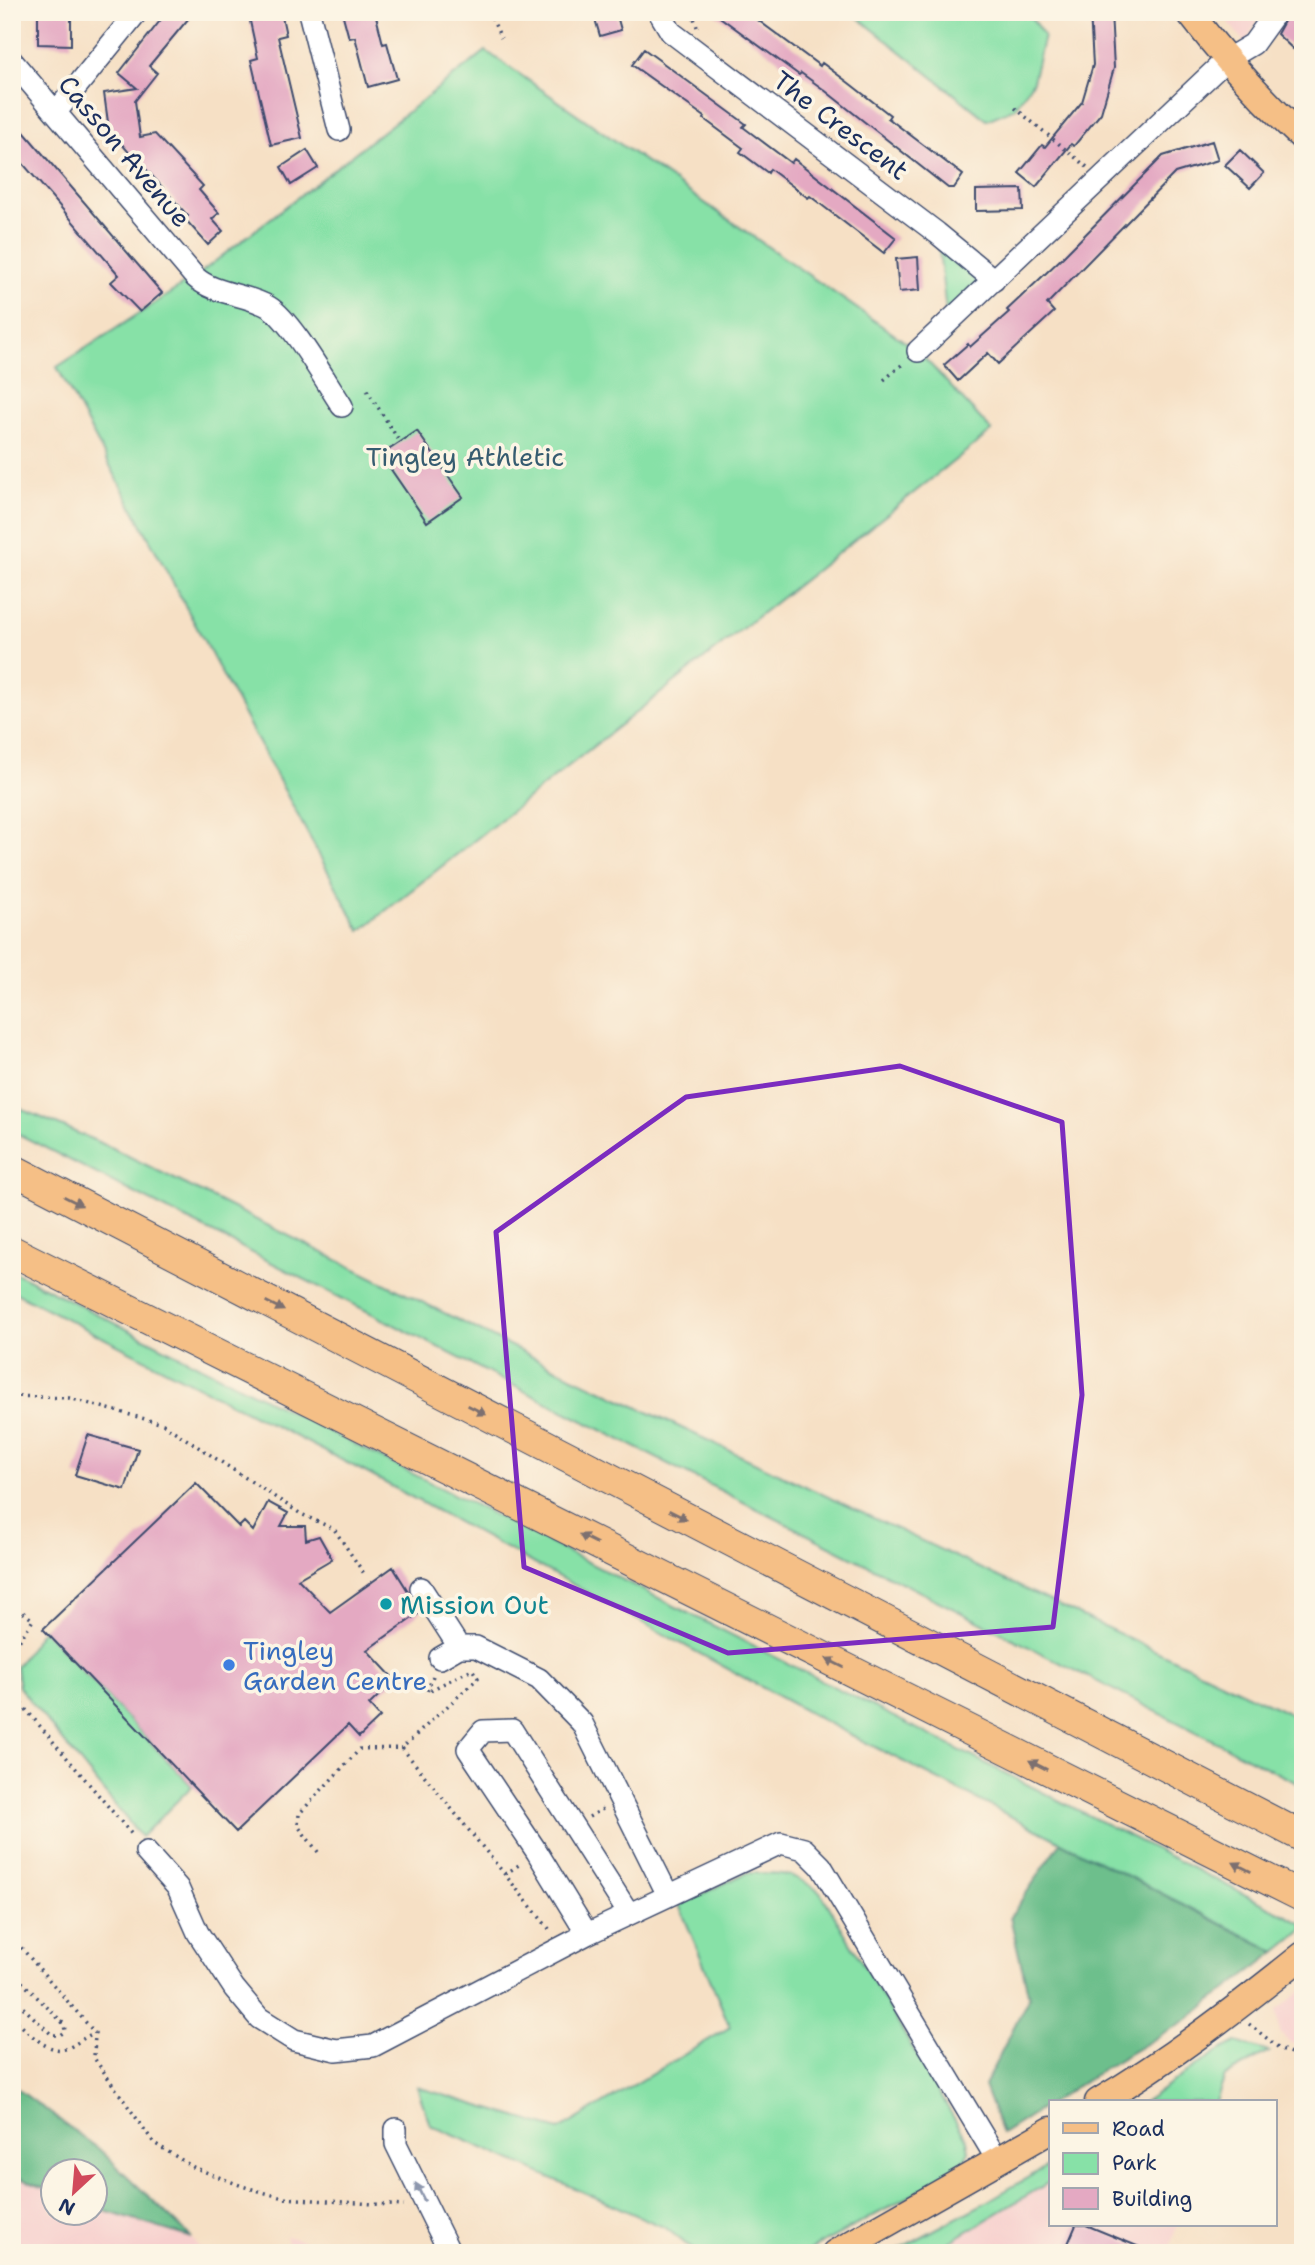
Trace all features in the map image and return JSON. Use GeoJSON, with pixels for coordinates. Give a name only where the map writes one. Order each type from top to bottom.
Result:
{"type":"FeatureCollection","features":[{"type":"Feature","properties":{"kind":"highway"},"geometry":{"type":"LineString","coordinates":[[12,1169],[1303,1837]]}},
{"type":"Feature","properties":{"kind":"highway"},"geometry":{"type":"LineString","coordinates":[[12,1251],[1303,1897]]}},
{"type":"Feature","properties":{"kind":"main road"},"geometry":{"type":"LineString","coordinates":[[1189,12],[1226,60],[1267,105],[1303,138]]}},
{"type":"Feature","properties":{"kind":"main road"},"geometry":{"type":"LineString","coordinates":[[1101,2100],[1234,2011],[1303,1955]]}},
{"type":"Feature","properties":{"kind":"main road"},"geometry":{"type":"LineString","coordinates":[[835,2253],[1049,2131]]}},
{"type":"Feature","properties":{"kind":"street"},"geometry":{"type":"LineString","coordinates":[[56,112],[137,12]]}},
{"type":"Feature","properties":{"kind":"street"},"geometry":{"type":"LineString","coordinates":[[309,12],[339,130]]}},
{"type":"Feature","properties":{"kind":"street","name":"The Crescent"},"geometry":{"type":"LineString","coordinates":[[659,12],[671,32],[937,233],[994,280]]}},
{"type":"Feature","properties":{"kind":"street"},"geometry":{"type":"LineString","coordinates":[[918,351],[1226,60],[1253,44],[1276,12]]}},
{"type":"Feature","properties":{"kind":"street","name":"Casson Avenue"},"geometry":{"type":"LineString","coordinates":[[12,61],[195,276],[211,287],[252,299],[271,308],[286,322],[342,406]]}},
{"type":"Feature","properties":{"kind":"street"},"geometry":{"type":"LineString","coordinates":[[421,1588],[459,1647]]}},
{"type":"Feature","properties":{"kind":"street"},"geometry":{"type":"LineString","coordinates":[[440,1658],[459,1647],[476,1647],[539,1679],[582,1723],[668,1895]]}},
{"type":"Feature","properties":{"kind":"street"},"geometry":{"type":"LineString","coordinates":[[587,1934],[537,1852],[468,1749],[483,1731],[512,1730],[629,1914]]}},
{"type":"Feature","properties":{"kind":"street"},"geometry":{"type":"LineString","coordinates":[[146,1852],[178,1888],[198,1933],[234,1988],[259,2018],[294,2040],[336,2050],[373,2046],[587,1934],[781,1843],[804,1849],[821,1866],[998,2161]]}},
{"type":"Feature","properties":{"kind":"street"},"geometry":{"type":"LineString","coordinates":[[396,2129],[396,2144],[450,2253]]}},
{"type":"Feature","properties":{"kind":"path"},"geometry":{"type":"LineString","coordinates":[[489,12],[501,38]]}},
{"type":"Feature","properties":{"kind":"path"},"geometry":{"type":"LineString","coordinates":[[1015,108],[1101,178]]}},
{"type":"Feature","properties":{"kind":"path"},"geometry":{"type":"LineString","coordinates":[[884,380],[918,351]]}},
{"type":"Feature","properties":{"kind":"path"},"geometry":{"type":"LineString","coordinates":[[366,390],[398,439]]}},
{"type":"Feature","properties":{"kind":"path"},"geometry":{"type":"LineString","coordinates":[[12,1396],[69,1398],[163,1424],[301,1514],[334,1529],[365,1576]]}},
{"type":"Feature","properties":{"kind":"path"},"geometry":{"type":"LineString","coordinates":[[12,1604],[33,1620],[12,1652]]}},
{"type":"Feature","properties":{"kind":"path"},"geometry":{"type":"LineString","coordinates":[[12,1693],[146,1852]]}},
{"type":"Feature","properties":{"kind":"path"},"geometry":{"type":"LineString","coordinates":[[318,1852],[298,1826],[299,1814],[360,1749],[402,1748]]}},
{"type":"Feature","properties":{"kind":"path"},"geometry":{"type":"LineString","coordinates":[[12,1937],[95,2033],[94,2058],[154,2143],[193,2167],[283,2198],[427,2207]]}},
{"type":"Feature","properties":{"kind":"path"},"geometry":{"type":"LineString","coordinates":[[12,1972],[64,2024],[65,2031],[60,2035],[52,2035],[12,1997]]}},
{"type":"Feature","properties":{"kind":"path"},"geometry":{"type":"LineString","coordinates":[[1234,2011],[1279,2048],[1303,2058]]}},
{"type":"Feature","properties":{"kind":"path"},"geometry":{"type":"LineString","coordinates":[[12,2017],[46,2045],[59,2051],[95,2033]]}},
{"type":"Feature","properties":{"kind":"highlighted area"},"geometry":{"type":"Polygon","coordinates":[[[900,1066],[1062,1122],[1082,1395],[1053,1627],[728,1653],[524,1567],[496,1232],[686,1097],[900,1066]]]}},
{"type":"Feature","properties":{"kind":"shaded area"},"geometry":{"type":"Polygon","coordinates":[[[1220,12],[1262,12],[1245,43],[1220,12]]]}},
{"type":"Feature","properties":{"kind":"shaded area"},"geometry":{"type":"Polygon","coordinates":[[[1303,1989],[1303,2050],[1280,2033],[1277,2011],[1303,1989]]]}},
{"type":"Feature","properties":{"kind":"shaded area"},"geometry":{"type":"Polygon","coordinates":[[[12,2175],[38,2185],[38,2226],[108,2226],[108,2212],[192,2238],[204,2253],[12,2253],[12,2175]]]}},
{"type":"Feature","properties":{"kind":"shaded area"},"geometry":{"type":"Polygon","coordinates":[[[1049,2182],[1049,2226],[1177,2226],[1168,2253],[931,2253],[1049,2182]]]}},
{"type":"Feature","properties":{"kind":"shaded area"},"geometry":{"type":"Polygon","coordinates":[[[286,2236],[349,2253],[288,2253],[286,2236]]]}},
{"type":"Feature","properties":{"kind":"green space"},"geometry":{"type":"Polygon","coordinates":[[[851,12],[1027,12],[1044,36],[1033,81],[1015,108],[987,120],[851,12]]]}},
{"type":"Feature","properties":{"kind":"green space","name":"Tingley Athletic"},"geometry":{"type":"Polygon","coordinates":[[[486,51],[918,351],[992,431],[360,931],[57,367],[195,277],[486,51]]]}},
{"type":"Feature","properties":{"kind":"green space"},"geometry":{"type":"Polygon","coordinates":[[[937,233],[994,280],[947,321],[937,233]]]}},
{"type":"Feature","properties":{"kind":"green space"},"geometry":{"type":"Polygon","coordinates":[[[12,1105],[110,1147],[571,1376],[1303,1720],[1303,1786],[12,1131],[12,1105]]]}},
{"type":"Feature","properties":{"kind":"green space"},"geometry":{"type":"Polygon","coordinates":[[[12,1271],[1303,1924],[1303,1930],[1276,1952],[822,1720],[367,1473],[12,1291],[12,1271]]]}},
{"type":"Feature","properties":{"kind":"green space"},"geometry":{"type":"Polygon","coordinates":[[[43,1629],[192,1786],[141,1837],[19,1687],[16,1667],[43,1629]]]}},
{"type":"Feature","properties":{"kind":"green space"},"geometry":{"type":"Polygon","coordinates":[[[1061,1842],[1276,1952],[1188,2019],[1055,2100],[1049,2100],[1049,2104],[1002,2134],[984,2086],[1029,1997],[1010,1917],[1061,1842]]]}},
{"type":"Feature","properties":{"kind":"green space"},"geometry":{"type":"Polygon","coordinates":[[[746,1873],[794,1877],[821,1893],[967,2140],[969,2151],[961,2169],[804,2253],[697,2253],[666,2228],[430,2125],[417,2087],[559,2130],[730,2027],[679,1905],[746,1873]]]}},
{"type":"Feature","properties":{"kind":"green space"},"geometry":{"type":"Polygon","coordinates":[[[1236,2042],[1269,2052],[1225,2076],[1217,2100],[1147,2100],[1236,2042]]]}},
{"type":"Feature","properties":{"kind":"green space"},"geometry":{"type":"Polygon","coordinates":[[[12,2085],[106,2156],[38,2156],[38,2185],[12,2175],[12,2085]]]}},
{"type":"Feature","properties":{"kind":"green space"},"geometry":{"type":"Polygon","coordinates":[[[108,2158],[192,2238],[108,2212],[108,2158]]]}},
{"type":"Feature","properties":{"kind":"green space"},"geometry":{"type":"Polygon","coordinates":[[[1049,2165],[1049,2182],[931,2253],[891,2253],[1049,2165]]]}},
{"type":"Feature","properties":{"kind":"building"},"geometry":{"type":"Polygon","coordinates":[[[38,12],[71,12],[71,45],[38,44],[38,12]]]}},
{"type":"Feature","properties":{"kind":"building"},"geometry":{"type":"Polygon","coordinates":[[[167,12],[194,12],[149,66],[157,73],[135,101],[140,137],[155,134],[203,186],[199,190],[219,213],[212,219],[223,231],[208,245],[185,219],[188,216],[145,168],[144,170],[115,136],[110,137],[104,93],[137,88],[119,73],[167,12]]]}},
{"type":"Feature","properties":{"kind":"building"},"geometry":{"type":"Polygon","coordinates":[[[248,12],[281,12],[286,35],[278,37],[302,138],[271,145],[251,60],[258,58],[248,12]]]}},
{"type":"Feature","properties":{"kind":"building"},"geometry":{"type":"Polygon","coordinates":[[[342,12],[375,12],[383,44],[387,43],[397,79],[368,87],[355,37],[349,38],[342,12]]]}},
{"type":"Feature","properties":{"kind":"building"},"geometry":{"type":"Polygon","coordinates":[[[593,12],[616,12],[621,30],[600,36],[593,12]]]}},
{"type":"Feature","properties":{"kind":"building"},"geometry":{"type":"Polygon","coordinates":[[[713,12],[747,12],[820,66],[822,63],[849,83],[890,115],[888,118],[963,175],[954,188],[948,188],[823,89],[801,73],[799,75],[713,12]]]}},
{"type":"Feature","properties":{"kind":"building"},"geometry":{"type":"Polygon","coordinates":[[[1090,12],[1111,12],[1114,68],[1101,113],[1036,187],[1019,173],[1042,145],[1045,147],[1082,102],[1093,65],[1090,12]]]}},
{"type":"Feature","properties":{"kind":"building"},"geometry":{"type":"Polygon","coordinates":[[[1289,12],[1303,12],[1303,39],[1293,49],[1277,34],[1289,12]]]}},
{"type":"Feature","properties":{"kind":"building"},"geometry":{"type":"Polygon","coordinates":[[[644,49],[746,124],[743,127],[791,163],[794,159],[896,238],[884,253],[810,196],[808,198],[770,169],[768,173],[740,152],[743,148],[704,119],[705,117],[632,65],[644,49]]]}},
{"type":"Feature","properties":{"kind":"building"},"geometry":{"type":"Polygon","coordinates":[[[12,118],[162,293],[140,312],[111,282],[119,275],[12,151],[12,118]]]}},
{"type":"Feature","properties":{"kind":"building"},"geometry":{"type":"Polygon","coordinates":[[[1212,141],[1218,160],[1175,173],[1047,304],[1054,312],[998,364],[988,353],[958,381],[944,365],[968,344],[970,347],[1009,312],[1007,310],[1163,156],[1212,141]]]}},
{"type":"Feature","properties":{"kind":"building"},"geometry":{"type":"Polygon","coordinates":[[[307,150],[318,168],[291,185],[281,167],[307,150]]]}},
{"type":"Feature","properties":{"kind":"building"},"geometry":{"type":"Polygon","coordinates":[[[1240,150],[1264,173],[1250,188],[1225,165],[1240,150]]]}},
{"type":"Feature","properties":{"kind":"building"},"geometry":{"type":"Polygon","coordinates":[[[1022,189],[1023,210],[976,211],[976,190],[1022,189]]]}},
{"type":"Feature","properties":{"kind":"building"},"geometry":{"type":"Polygon","coordinates":[[[918,257],[920,290],[899,292],[896,259],[918,257]]]}},
{"type":"Feature","properties":{"kind":"building"},"geometry":{"type":"Polygon","coordinates":[[[417,431],[463,497],[427,522],[381,455],[417,431]]]}},
{"type":"Feature","properties":{"kind":"building"},"geometry":{"type":"Polygon","coordinates":[[[88,1435],[138,1449],[125,1490],[75,1475],[88,1435]]]}},
{"type":"Feature","properties":{"kind":"building","name":"Tingley Garden Centre"},"geometry":{"type":"Polygon","coordinates":[[[196,1483],[239,1527],[244,1522],[253,1531],[268,1502],[288,1513],[281,1526],[305,1526],[306,1540],[319,1536],[332,1559],[298,1579],[330,1612],[393,1567],[421,1612],[367,1650],[395,1680],[369,1705],[380,1717],[359,1737],[348,1725],[236,1832],[43,1629],[196,1483]]]}},
{"type":"Feature","properties":{"kind":"building"},"geometry":{"type":"Polygon","coordinates":[[[1076,2226],[1088,2226],[1154,2253],[1064,2253],[1076,2226]]]}},
{"type":"Feature","properties":{"kind":"place","name":"Mission Out"},"geometry":{"type":"Point","coordinates":[386,1604]}},
{"type":"Feature","properties":{"kind":"place","name":"Tingley Garden Centre"},"geometry":{"type":"Point","coordinates":[229,1665]}}]}
